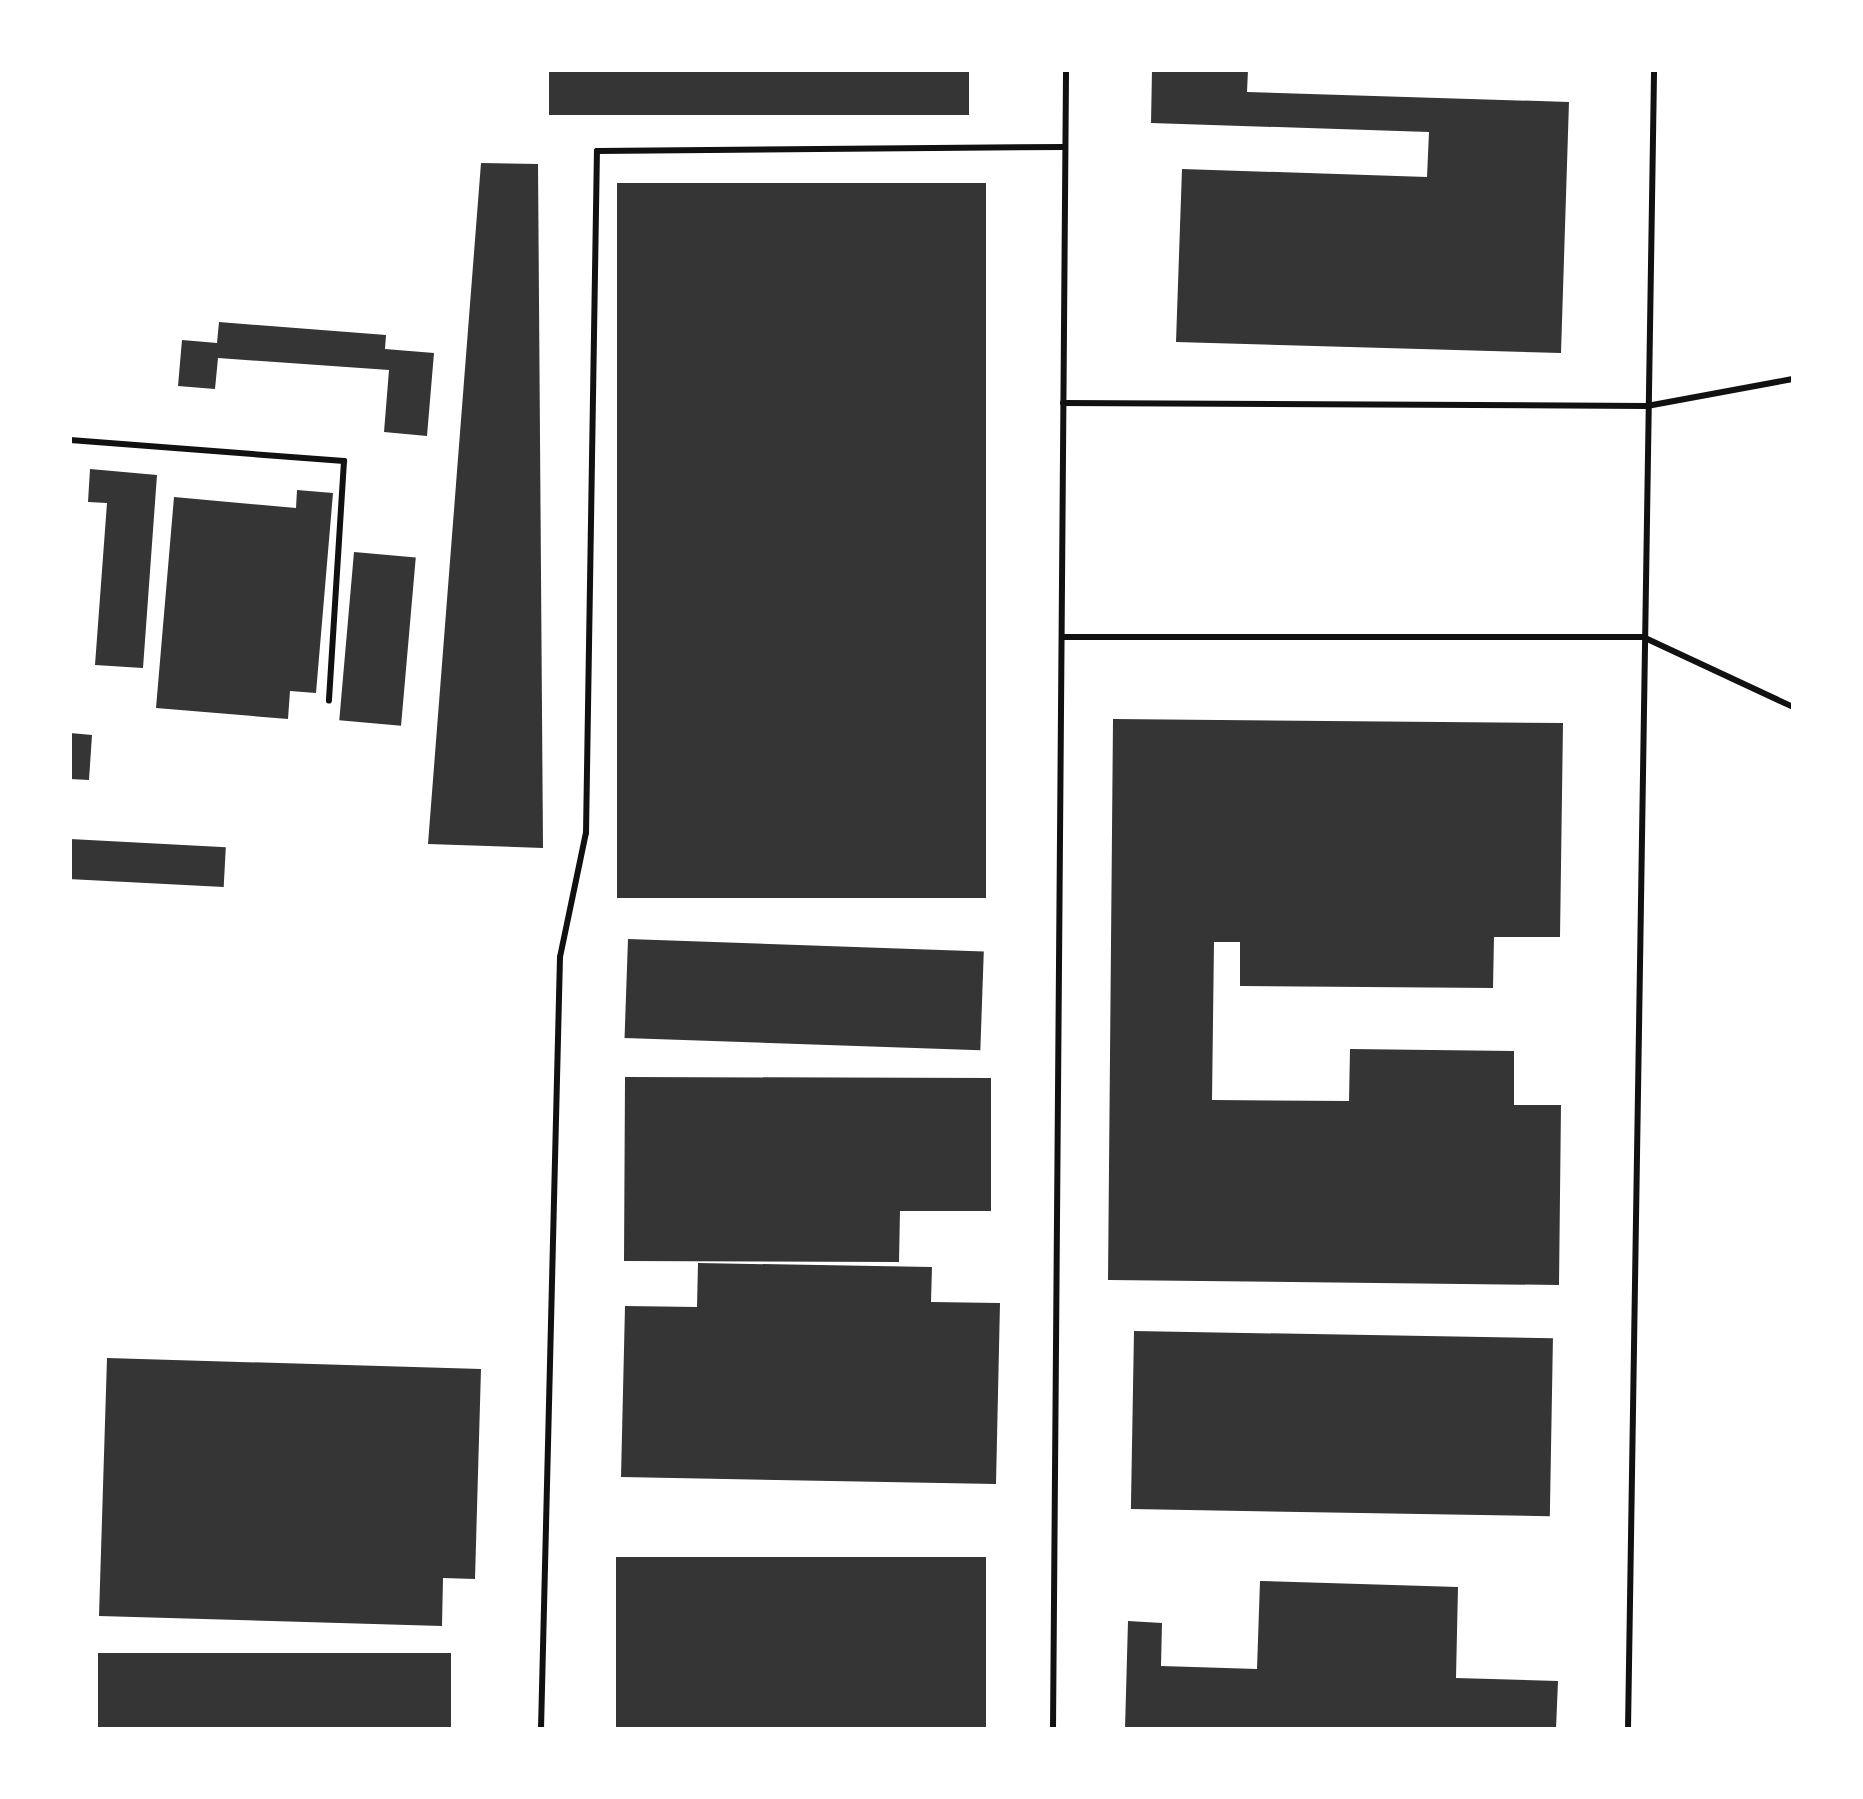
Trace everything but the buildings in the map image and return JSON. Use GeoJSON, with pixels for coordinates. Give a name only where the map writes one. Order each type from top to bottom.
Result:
{"type":"FeatureCollection","features":[{"type":"Feature","properties":{"kind":"lane"},"geometry":{"type":"LineString","coordinates":[[1053,1729],[1066,70]]}},
{"type":"Feature","properties":{"kind":"lane"},"geometry":{"type":"LineString","coordinates":[[1628,1729],[1654,70]]}},
{"type":"Feature","properties":{"kind":"lane"},"geometry":{"type":"LineString","coordinates":[[541,1729],[560,957],[586,833],[597,151],[1065,147]]}},
{"type":"Feature","properties":{"kind":"lane"},"geometry":{"type":"LineString","coordinates":[[1063,403],[1647,406],[1793,379]]}},
{"type":"Feature","properties":{"kind":"lane"},"geometry":{"type":"LineString","coordinates":[[70,440],[344,461],[329,701]]}},
{"type":"Feature","properties":{"kind":"lane"},"geometry":{"type":"LineString","coordinates":[[1062,637],[1643,637],[1793,707]]}}]}
